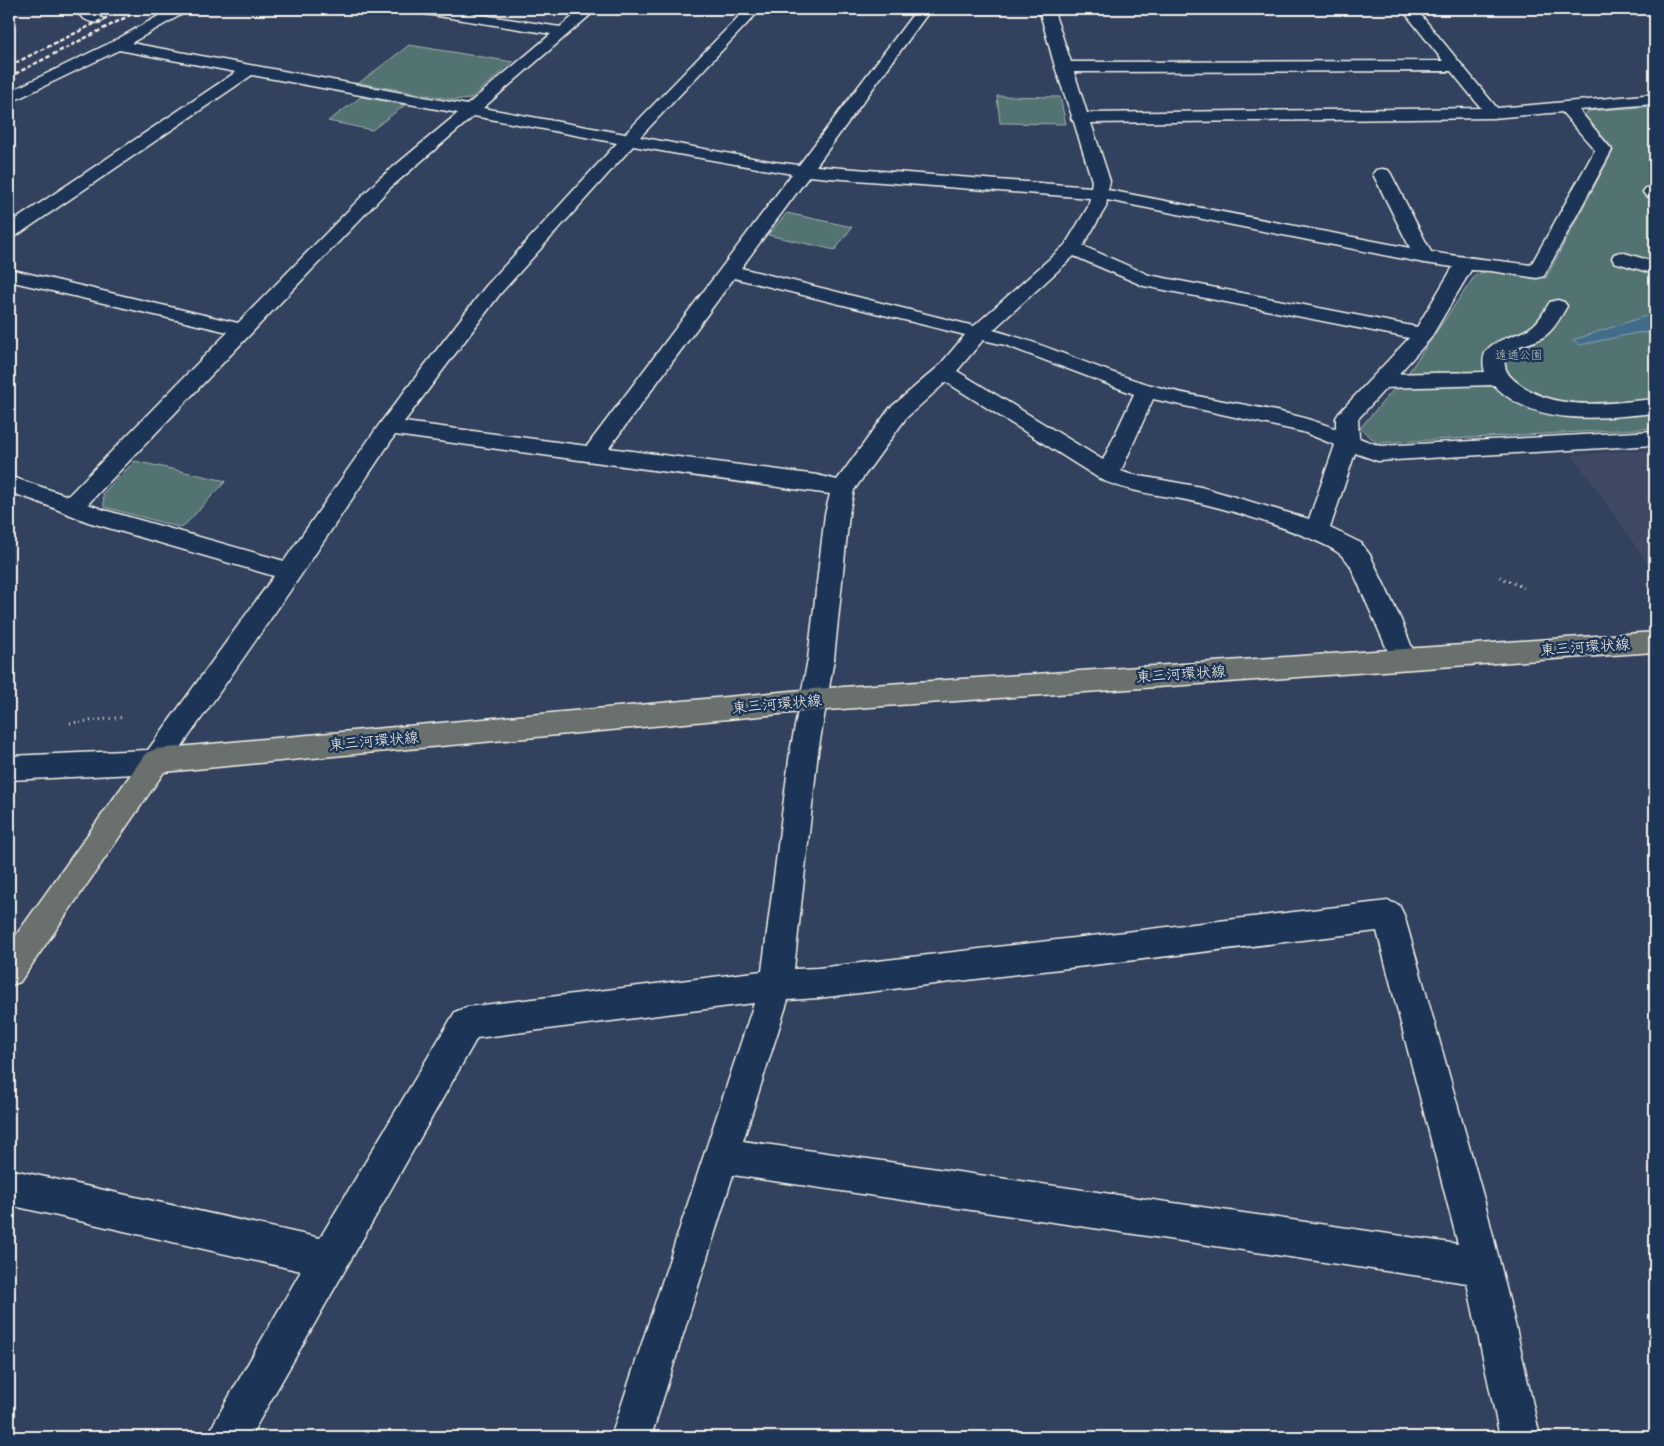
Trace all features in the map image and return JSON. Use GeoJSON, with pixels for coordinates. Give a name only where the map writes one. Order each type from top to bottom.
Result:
{"type":"FeatureCollection","features":[{"type":"Feature","properties":{"kind":"main road","name":"東三河環状線"},"geometry":{"type":"LineString","coordinates":[[156,760],[812,700],[1655,642]]}},
{"type":"Feature","properties":{"kind":"main road"},"geometry":{"type":"LineString","coordinates":[[9,971],[156,760]]}},
{"type":"Feature","properties":{"kind":"street"},"geometry":{"type":"LineString","coordinates":[[81,9],[96,19]]}},
{"type":"Feature","properties":{"kind":"street"},"geometry":{"type":"LineString","coordinates":[[9,98],[117,45],[182,9]]}},
{"type":"Feature","properties":{"kind":"street"},"geometry":{"type":"LineString","coordinates":[[419,9],[562,32]]}},
{"type":"Feature","properties":{"kind":"street"},"geometry":{"type":"LineString","coordinates":[[72,506],[386,183],[590,9]]}},
{"type":"Feature","properties":{"kind":"street"},"geometry":{"type":"LineString","coordinates":[[9,768],[156,760],[290,572],[390,427],[493,290],[629,140],[754,9]]}},
{"type":"Feature","properties":{"kind":"street"},"geometry":{"type":"LineString","coordinates":[[593,454],[924,9]]}},
{"type":"Feature","properties":{"kind":"street"},"geometry":{"type":"LineString","coordinates":[[631,1437],[776,985],[803,761],[812,700],[821,659],[837,514],[843,489],[898,413],[945,372],[978,333],[1072,248],[1098,208],[1098,193],[1101,181],[1079,118],[1046,9]]}},
{"type":"Feature","properties":{"kind":"street"},"geometry":{"type":"LineString","coordinates":[[1410,9],[1493,113]]}},
{"type":"Feature","properties":{"kind":"street"},"geometry":{"type":"LineString","coordinates":[[117,45],[774,167],[1098,193],[1424,257],[1536,272],[1604,150],[1565,106]]}},
{"type":"Feature","properties":{"kind":"street"},"geometry":{"type":"LineString","coordinates":[[1063,67],[1456,66]]}},
{"type":"Feature","properties":{"kind":"street"},"geometry":{"type":"LineString","coordinates":[[9,232],[249,70]]}},
{"type":"Feature","properties":{"kind":"street"},"geometry":{"type":"LineString","coordinates":[[1079,118],[1493,113],[1655,99]]}},
{"type":"Feature","properties":{"kind":"street"},"geometry":{"type":"LineString","coordinates":[[1382,174],[1424,257]]}},
{"type":"Feature","properties":{"kind":"street"},"geometry":{"type":"LineString","coordinates":[[1072,248],[1144,280],[1293,310],[1398,328],[1423,335]]}},
{"type":"Feature","properties":{"kind":"street"},"geometry":{"type":"LineString","coordinates":[[1621,258],[1655,268]]}},
{"type":"Feature","properties":{"kind":"street"},"geometry":{"type":"LineString","coordinates":[[1317,532],[1348,441],[1347,418],[1383,381],[1423,335],[1465,264]]}},
{"type":"Feature","properties":{"kind":"street"},"geometry":{"type":"LineString","coordinates":[[729,271],[1012,341],[1146,391],[1309,426],[1378,454],[1655,438]]}},
{"type":"Feature","properties":{"kind":"street"},"geometry":{"type":"LineString","coordinates":[[9,275],[244,330]]}},
{"type":"Feature","properties":{"kind":"street"},"geometry":{"type":"LineString","coordinates":[[1557,306],[1548,321],[1538,332],[1532,336],[1507,344],[1498,350],[1494,363],[1499,378],[1524,398],[1551,409],[1586,411],[1641,402]]}},
{"type":"Feature","properties":{"kind":"street"},"geometry":{"type":"LineString","coordinates":[[945,372],[1108,474],[1124,481],[1201,495],[1291,521],[1337,540],[1352,549],[1362,561],[1403,658]]}},
{"type":"Feature","properties":{"kind":"street"},"geometry":{"type":"LineString","coordinates":[[1383,381],[1499,378]]}},
{"type":"Feature","properties":{"kind":"street"},"geometry":{"type":"LineString","coordinates":[[1108,474],[1146,391]]}},
{"type":"Feature","properties":{"kind":"street"},"geometry":{"type":"LineString","coordinates":[[390,427],[807,482],[843,489]]}},
{"type":"Feature","properties":{"kind":"street"},"geometry":{"type":"LineString","coordinates":[[9,484],[44,494],[96,516],[290,572]]}},
{"type":"Feature","properties":{"kind":"street"},"geometry":{"type":"LineString","coordinates":[[228,1437],[328,1259],[467,1024],[776,985],[818,983],[1388,916],[1467,1203],[1520,1437]]}},
{"type":"Feature","properties":{"kind":"street"},"geometry":{"type":"LineString","coordinates":[[721,1156],[1482,1266]]}},
{"type":"Feature","properties":{"kind":"street"},"geometry":{"type":"LineString","coordinates":[[9,1187],[328,1259]]}},
{"type":"Feature","properties":{"kind":"path"},"geometry":{"type":"LineString","coordinates":[[1500,577],[1525,588]]}},
{"type":"Feature","properties":{"kind":"shaded area"},"geometry":{"type":"Polygon","coordinates":[[[1655,313],[1655,332],[1636,333],[1580,345],[1573,340],[1655,313]]]}},
{"type":"Feature","properties":{"kind":"shaded area"},"geometry":{"type":"Polygon","coordinates":[[[1655,450],[1655,574],[1573,455],[1655,450]]]}},
{"type":"Feature","properties":{"kind":"green space"},"geometry":{"type":"Polygon","coordinates":[[[409,45],[513,62],[470,99],[455,100],[359,83],[409,45]]]}},
{"type":"Feature","properties":{"kind":"green space"},"geometry":{"type":"Polygon","coordinates":[[[997,96],[1060,97],[1066,124],[1000,123],[997,96]]]}},
{"type":"Feature","properties":{"kind":"green space"},"geometry":{"type":"Polygon","coordinates":[[[361,97],[405,105],[372,130],[328,121],[361,97]]]}},
{"type":"Feature","properties":{"kind":"green space","name":"遠通公園"},"geometry":{"type":"Polygon","coordinates":[[[1655,106],[1655,428],[1377,443],[1360,428],[1408,373],[1476,274],[1493,270],[1546,278],[1613,151],[1612,147],[1584,116],[1588,111],[1655,106]]]}},
{"type":"Feature","properties":{"kind":"green space"},"geometry":{"type":"Polygon","coordinates":[[[787,213],[852,227],[835,250],[768,235],[787,213]]]}},
{"type":"Feature","properties":{"kind":"green space"},"geometry":{"type":"Polygon","coordinates":[[[135,461],[226,481],[182,528],[104,507],[103,493],[135,461]]]}},
{"type":"Feature","properties":{"kind":"railway"},"geometry":{"type":"LineString","coordinates":[[9,66],[124,9]]}},
{"type":"Feature","properties":{"kind":"railway"},"geometry":{"type":"LineString","coordinates":[[9,77],[142,9]]}}]}
